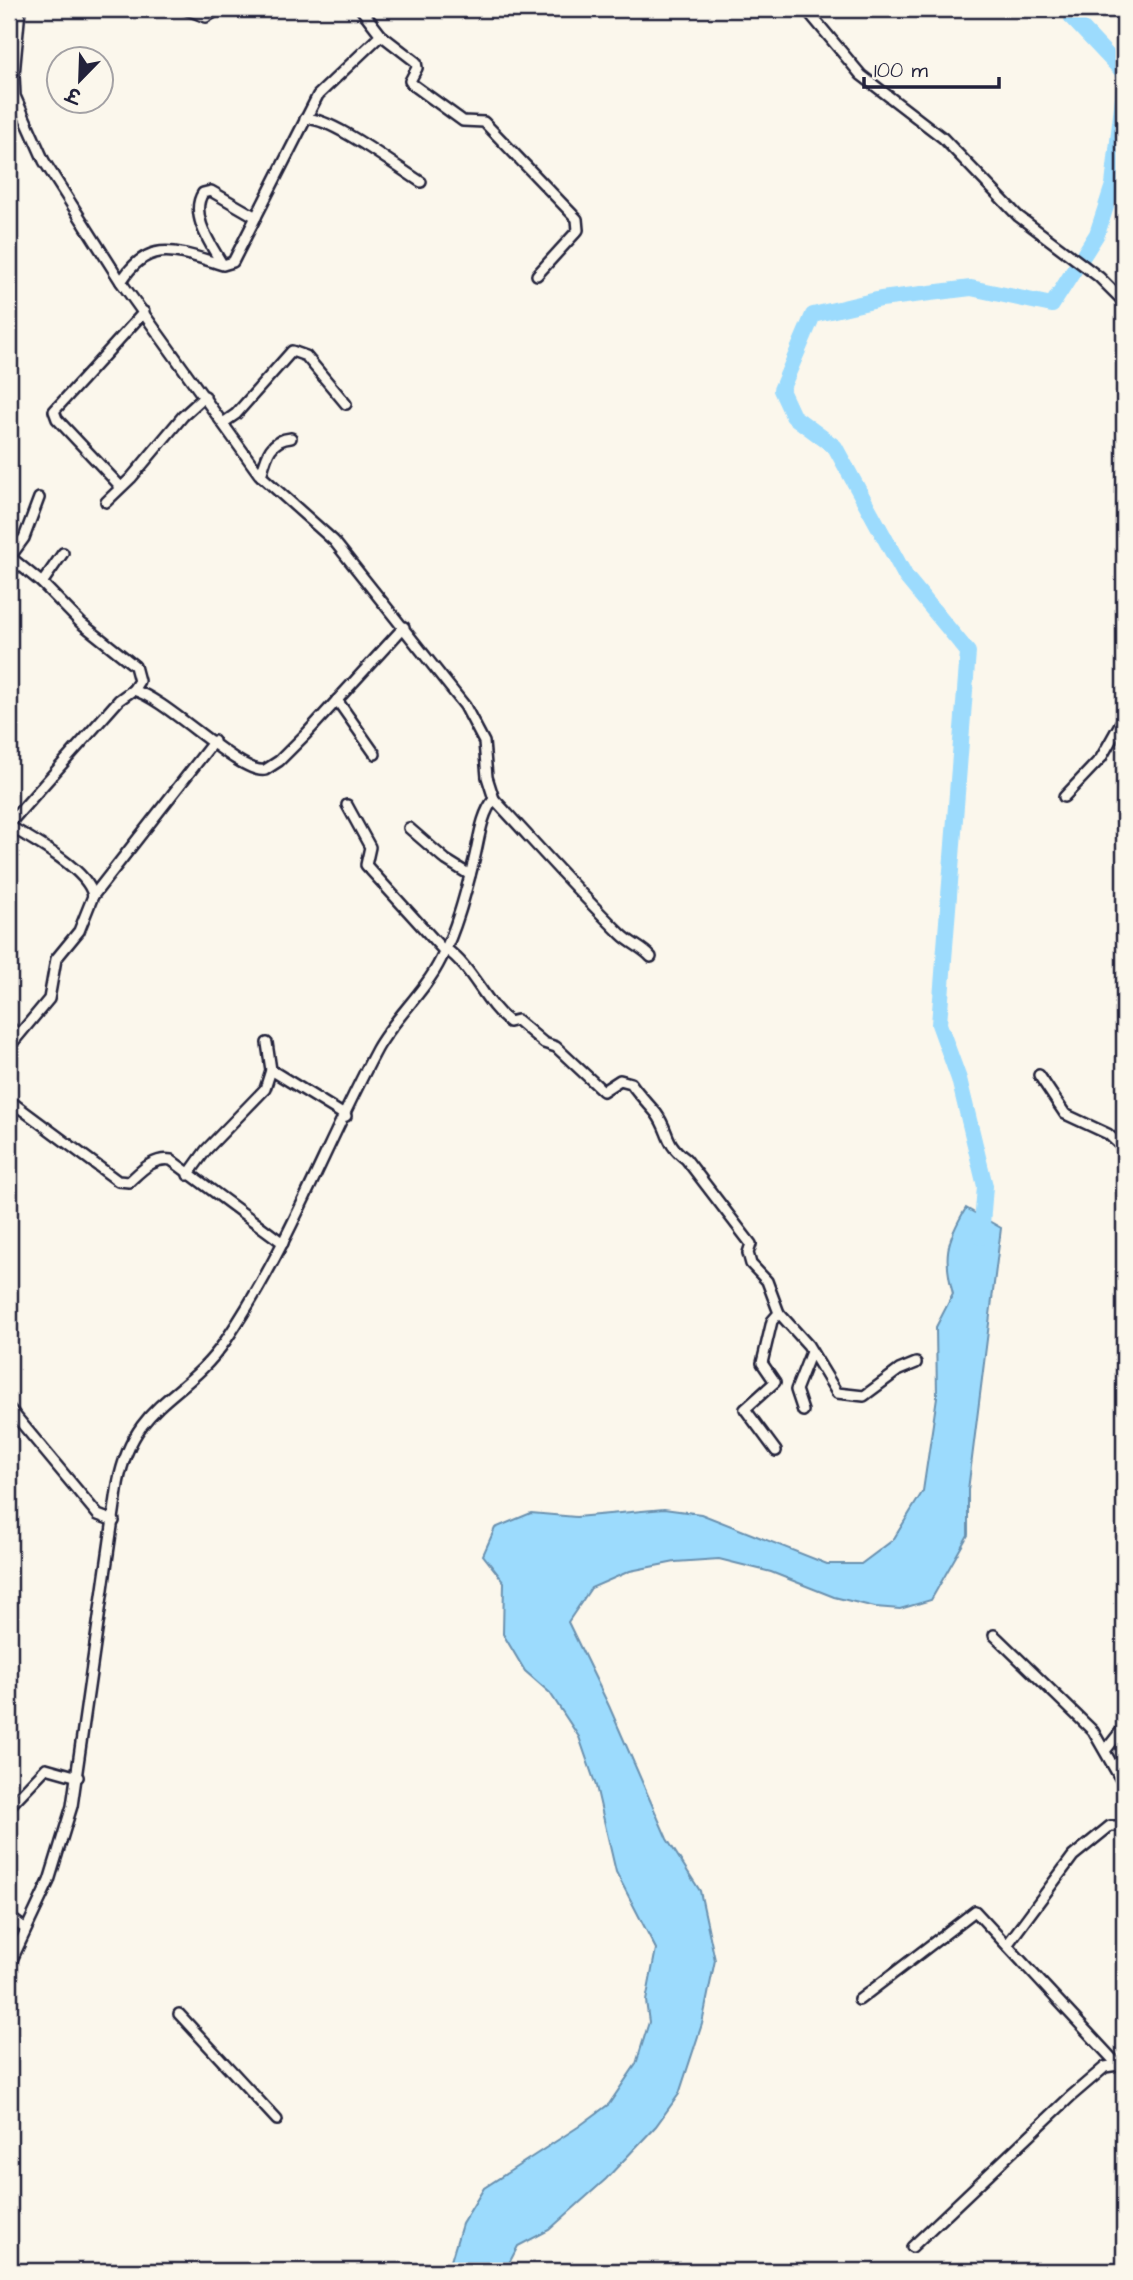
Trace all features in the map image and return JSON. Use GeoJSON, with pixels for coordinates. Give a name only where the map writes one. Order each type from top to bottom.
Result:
{"type":"FeatureCollection","features":[{"type":"Feature","properties":{"kind":"street"},"geometry":{"type":"LineString","coordinates":[[20,9],[14,75],[20,111],[44,162],[121,282],[144,312],[201,400],[223,423],[261,476],[334,541],[400,631],[475,722],[484,742],[486,776],[494,799],[597,910],[626,939],[641,947],[651,957]]}},
{"type":"Feature","properties":{"kind":"street"},"geometry":{"type":"LineString","coordinates":[[185,9],[206,17],[220,9]]}},
{"type":"Feature","properties":{"kind":"street"},"geometry":{"type":"LineString","coordinates":[[361,9],[381,35],[418,64],[410,79],[412,85],[463,121],[484,122],[577,219],[578,230],[537,275]]}},
{"type":"Feature","properties":{"kind":"street"},"geometry":{"type":"LineString","coordinates":[[806,9],[861,75],[943,138],[1003,202],[1098,277],[1124,302]]}},
{"type":"Feature","properties":{"kind":"street"},"geometry":{"type":"LineString","coordinates":[[121,282],[138,258],[155,252],[222,264],[229,264],[235,259],[305,120],[326,85],[381,35]]}},
{"type":"Feature","properties":{"kind":"street"},"geometry":{"type":"LineString","coordinates":[[305,120],[320,120],[383,154],[421,182]]}},
{"type":"Feature","properties":{"kind":"street"},"geometry":{"type":"LineString","coordinates":[[222,264],[199,213],[198,202],[203,193],[211,191],[256,217]]}},
{"type":"Feature","properties":{"kind":"street"},"geometry":{"type":"LineString","coordinates":[[120,486],[57,419],[54,411],[144,312]]}},
{"type":"Feature","properties":{"kind":"street"},"geometry":{"type":"LineString","coordinates":[[223,423],[236,414],[292,351],[306,356],[346,404]]}},
{"type":"Feature","properties":{"kind":"street"},"geometry":{"type":"LineString","coordinates":[[106,502],[201,400]]}},
{"type":"Feature","properties":{"kind":"street"},"geometry":{"type":"LineString","coordinates":[[261,476],[272,445],[281,439],[291,438]]}},
{"type":"Feature","properties":{"kind":"street"},"geometry":{"type":"LineString","coordinates":[[38,498],[24,538],[9,557],[42,583],[81,623],[135,666],[139,681],[119,700],[9,825],[56,855],[88,885],[93,896]]}},
{"type":"Feature","properties":{"kind":"street"},"geometry":{"type":"LineString","coordinates":[[42,583],[63,553]]}},
{"type":"Feature","properties":{"kind":"street"},"geometry":{"type":"LineString","coordinates":[[132,690],[214,741],[248,768],[265,770],[279,761],[400,631]]}},
{"type":"Feature","properties":{"kind":"street"},"geometry":{"type":"LineString","coordinates":[[337,700],[375,754]]}},
{"type":"Feature","properties":{"kind":"street"},"geometry":{"type":"LineString","coordinates":[[1064,797],[1101,758],[1124,717]]}},
{"type":"Feature","properties":{"kind":"street"},"geometry":{"type":"LineString","coordinates":[[9,1048],[48,999],[56,959],[79,931],[93,896],[214,741]]}},
{"type":"Feature","properties":{"kind":"street"},"geometry":{"type":"LineString","coordinates":[[9,1966],[18,1923],[62,1844],[109,1520],[122,1463],[136,1430],[219,1350],[382,1042],[419,993],[442,949],[484,817],[494,799]]}},
{"type":"Feature","properties":{"kind":"street"},"geometry":{"type":"LineString","coordinates":[[347,805],[370,847],[366,865],[442,949],[480,985],[499,1014],[509,1022],[517,1020],[544,1044],[556,1047],[603,1091],[620,1080],[632,1083],[643,1101],[657,1114],[672,1149],[686,1159],[751,1244],[748,1253],[751,1264],[767,1281],[779,1313],[811,1352],[837,1393],[864,1396],[910,1363],[916,1363]]}},
{"type":"Feature","properties":{"kind":"street"},"geometry":{"type":"LineString","coordinates":[[409,828],[466,873]]}},
{"type":"Feature","properties":{"kind":"street"},"geometry":{"type":"LineString","coordinates":[[9,1026],[18,1035]]}},
{"type":"Feature","properties":{"kind":"street"},"geometry":{"type":"LineString","coordinates":[[188,1175],[213,1142],[262,1095],[271,1070],[267,1043]]}},
{"type":"Feature","properties":{"kind":"street"},"geometry":{"type":"LineString","coordinates":[[271,1070],[342,1114]]}},
{"type":"Feature","properties":{"kind":"street"},"geometry":{"type":"LineString","coordinates":[[1039,1074],[1065,1114],[1108,1134],[1124,1149]]}},
{"type":"Feature","properties":{"kind":"street"},"geometry":{"type":"LineString","coordinates":[[9,1100],[118,1181],[129,1182],[148,1165],[161,1159],[171,1160],[279,1241]]}},
{"type":"Feature","properties":{"kind":"street"},"geometry":{"type":"LineString","coordinates":[[776,1451],[745,1409],[775,1382],[762,1363],[772,1321],[779,1313]]}},
{"type":"Feature","properties":{"kind":"street"},"geometry":{"type":"LineString","coordinates":[[803,1411],[796,1390],[811,1352]]}},
{"type":"Feature","properties":{"kind":"street"},"geometry":{"type":"LineString","coordinates":[[9,1408],[109,1520]]}},
{"type":"Feature","properties":{"kind":"street"},"geometry":{"type":"LineString","coordinates":[[994,1636],[1093,1731],[1124,1785]]}},
{"type":"Feature","properties":{"kind":"street"},"geometry":{"type":"LineString","coordinates":[[1105,1751],[1124,1727]]}},
{"type":"Feature","properties":{"kind":"street"},"geometry":{"type":"LineString","coordinates":[[9,1807],[46,1769],[73,1776]]}},
{"type":"Feature","properties":{"kind":"street"},"geometry":{"type":"LineString","coordinates":[[1007,1945],[1073,1856],[1110,1826],[1124,1826]]}},
{"type":"Feature","properties":{"kind":"street"},"geometry":{"type":"LineString","coordinates":[[859,2000],[972,1911],[1121,2062],[1105,2067],[1070,2097],[912,2247]]}},
{"type":"Feature","properties":{"kind":"street"},"geometry":{"type":"LineString","coordinates":[[178,2014],[277,2120]]}},
{"type":"Feature","properties":{"kind":"water"},"geometry":{"type":"Polygon","coordinates":[[[966,1208],[1001,1228],[968,1490],[968,1535],[931,1600],[900,1609],[875,1607],[834,1597],[771,1572],[719,1559],[675,1562],[630,1571],[591,1588],[568,1622],[609,1706],[667,1839],[700,1891],[715,1960],[702,2024],[679,2094],[656,2126],[606,2179],[549,2230],[518,2246],[505,2271],[448,2271],[462,2224],[484,2188],[609,2104],[636,2064],[649,2022],[646,2001],[656,1949],[616,1872],[596,1786],[579,1737],[550,1693],[525,1671],[503,1634],[504,1582],[483,1555],[495,1528],[531,1513],[576,1517],[664,1509],[701,1514],[827,1564],[861,1564],[893,1540],[923,1491],[937,1397],[936,1327],[953,1294],[948,1270],[948,1250],[954,1230],[966,1208]]]}},
{"type":"Feature","properties":{"kind":"waterway"},"geometry":{"type":"LineString","coordinates":[[1072,9],[1072,18],[1124,73]]}},
{"type":"Feature","properties":{"kind":"waterway"},"geometry":{"type":"LineString","coordinates":[[981,1237],[985,1186],[959,1079],[939,1024],[968,652],[906,577],[835,447],[793,416],[781,390],[813,315],[881,299],[971,288],[1052,305],[1097,234],[1113,185],[1124,88]]}}]}
